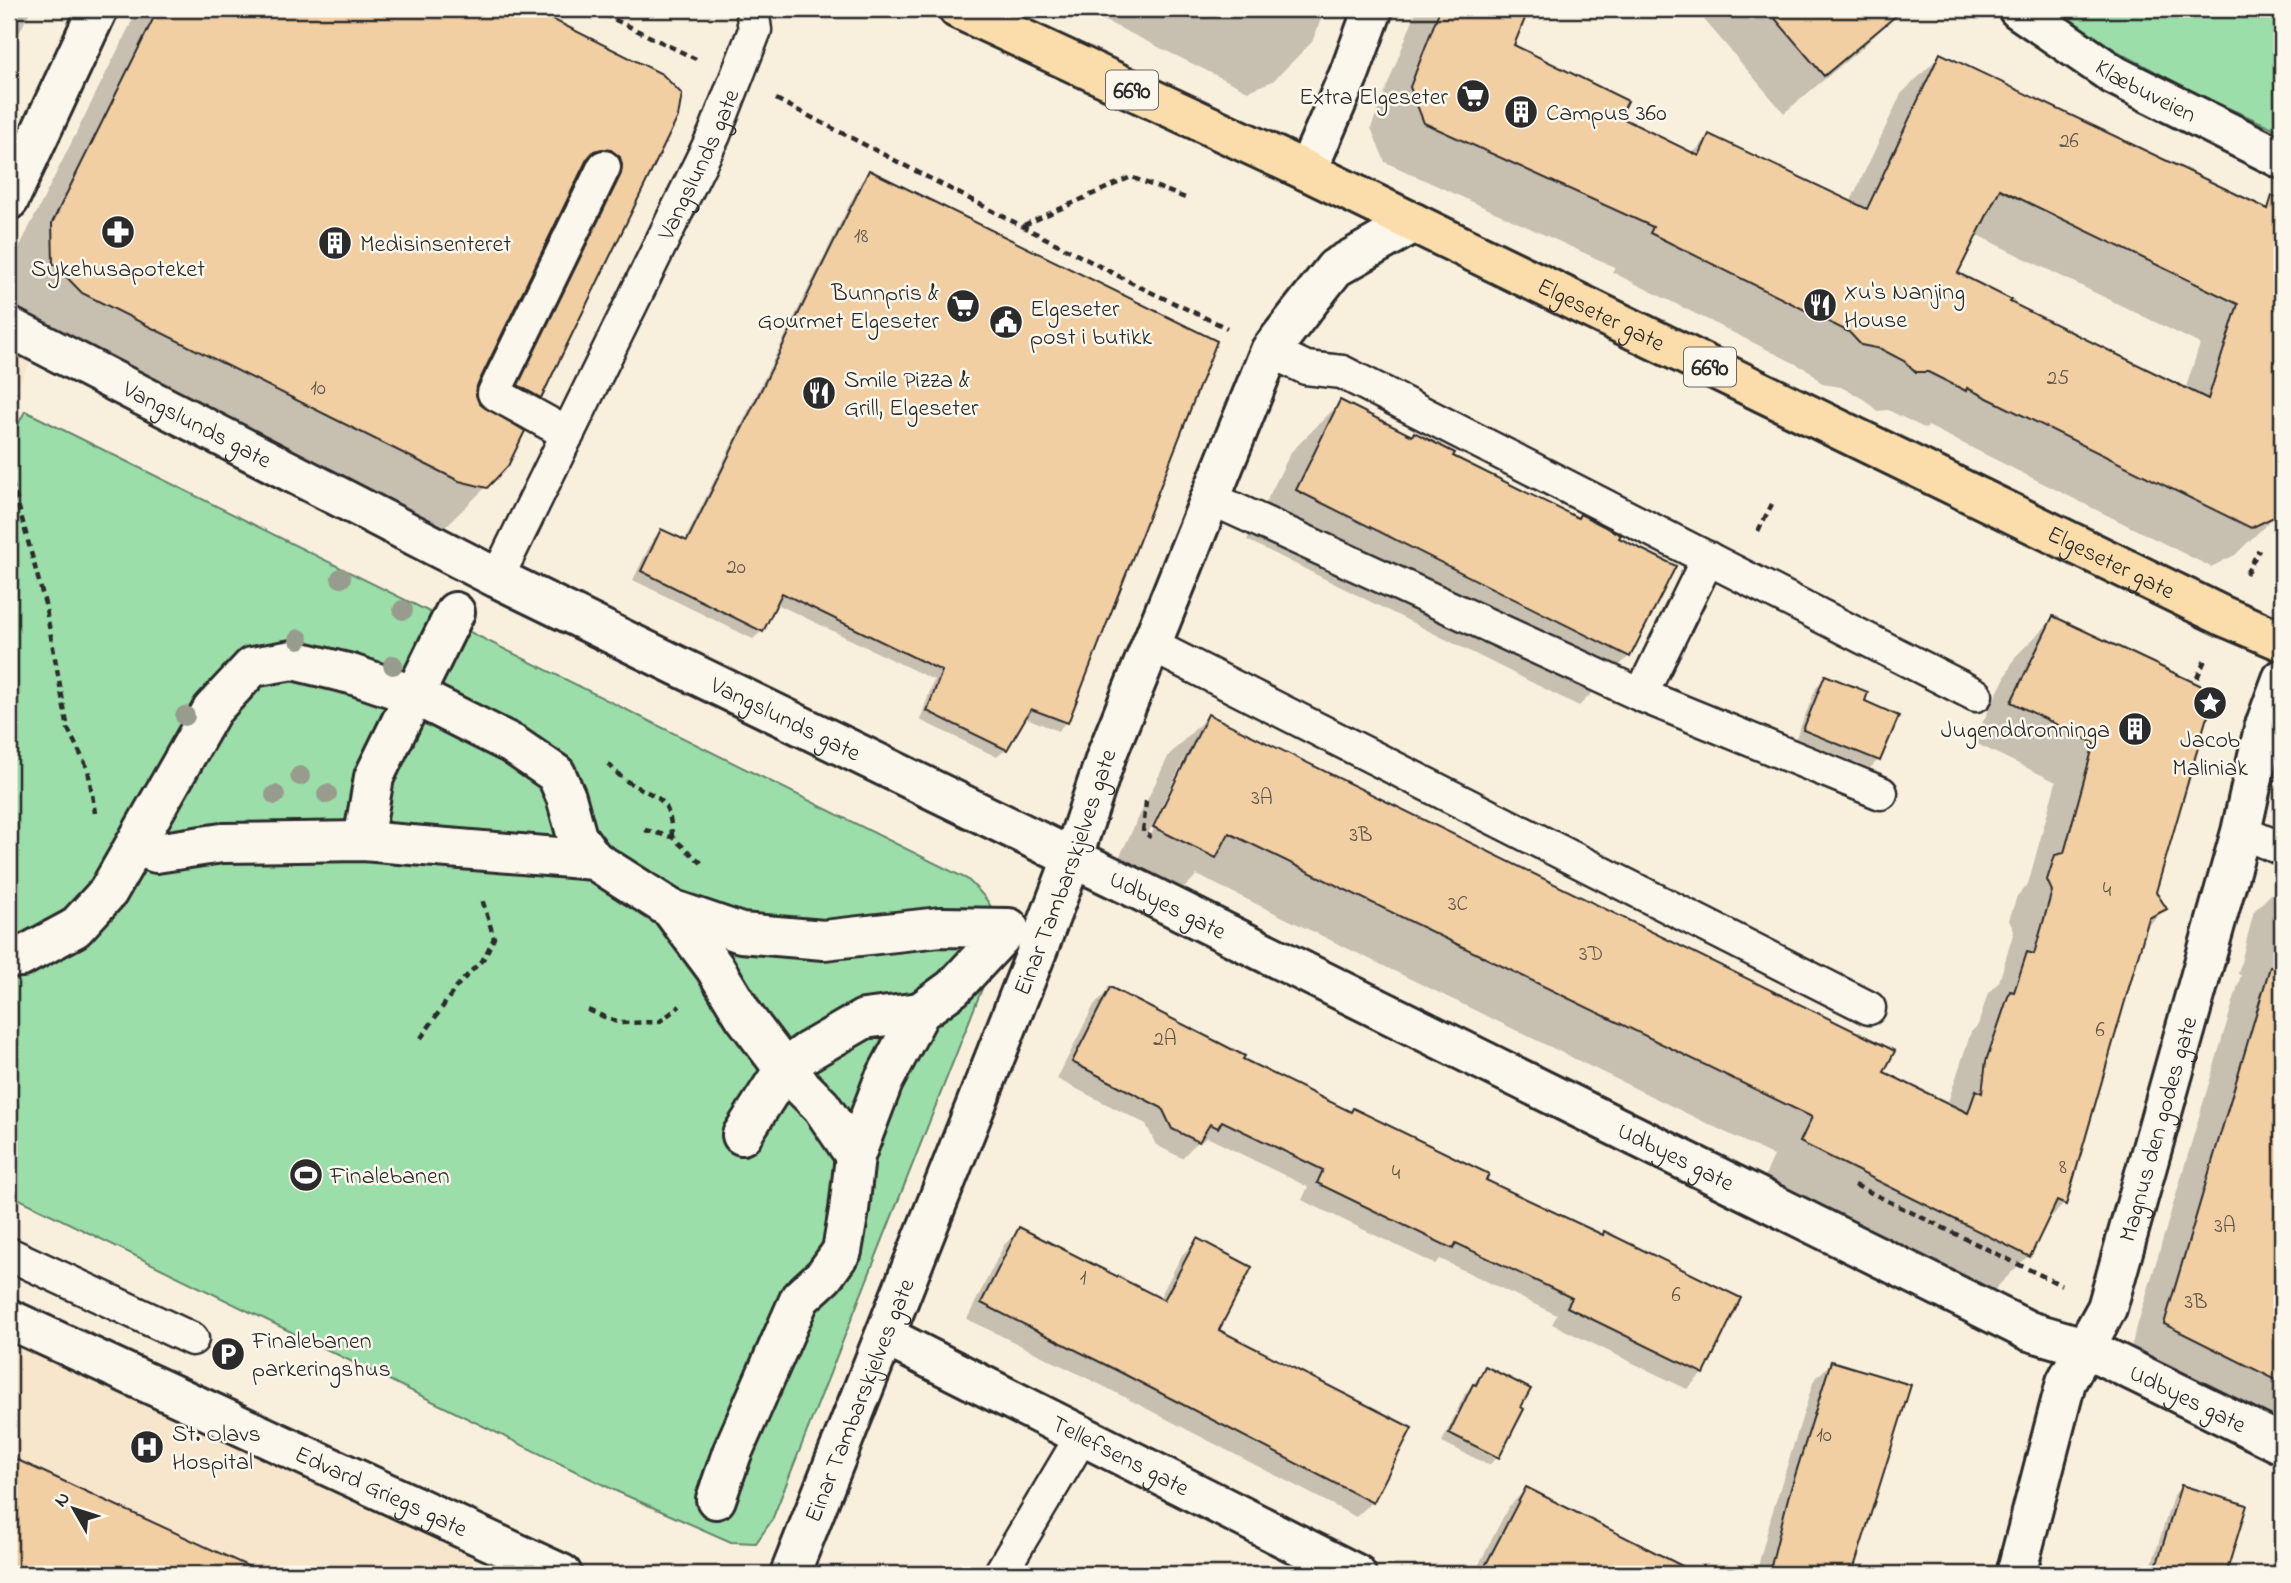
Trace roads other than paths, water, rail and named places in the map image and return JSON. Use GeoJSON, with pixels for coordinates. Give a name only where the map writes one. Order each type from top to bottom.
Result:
{"type":"FeatureCollection","features":[{"type":"Feature","properties":{"kind":"main road","name":"Elgeseter gate"},"geometry":{"type":"LineString","coordinates":[[957,9],[1307,171],[2211,610],[2282,641]]}},
{"type":"Feature","properties":{"kind":"street"},"geometry":{"type":"LineString","coordinates":[[9,200],[98,9]]}},
{"type":"Feature","properties":{"kind":"street"},"geometry":{"type":"LineString","coordinates":[[1307,171],[1350,72],[1373,9]]}},
{"type":"Feature","properties":{"kind":"street","name":"Klæbuveien"},"geometry":{"type":"LineString","coordinates":[[2018,9],[2114,75],[2282,159]]}},
{"type":"Feature","properties":{"kind":"street","name":"Einar Tambarskjelves gate"},"geometry":{"type":"LineString","coordinates":[[790,1574],[1072,859],[1107,754],[1270,351],[1335,268],[1414,223]]}},
{"type":"Feature","properties":{"kind":"street","name":"Vangslunds gate"},"geometry":{"type":"LineString","coordinates":[[9,327],[497,578],[1072,859]]}},
{"type":"Feature","properties":{"kind":"street"},"geometry":{"type":"LineString","coordinates":[[363,841],[374,777],[456,612]]}},
{"type":"Feature","properties":{"kind":"street"},"geometry":{"type":"LineString","coordinates":[[9,958],[21,957],[75,928],[108,892],[212,710],[252,667],[293,660],[351,674],[416,696],[512,744],[556,774],[566,797],[577,837],[594,860],[671,909],[741,933],[824,940],[940,927],[1009,928],[953,988],[920,1012],[883,1082],[855,1156],[842,1251],[824,1276],[800,1298],[732,1453],[716,1499]]}},
{"type":"Feature","properties":{"kind":"street","name":"Magnus den godes gate"},"geometry":{"type":"LineString","coordinates":[[2016,1574],[2066,1382],[2107,1308],[2241,832],[2264,728],[2282,678]]}},
{"type":"Feature","properties":{"kind":"street"},"geometry":{"type":"LineString","coordinates":[[135,846],[156,853],[222,843],[363,841],[594,860]]}},
{"type":"Feature","properties":{"kind":"street","name":"Udbyes gate"},"geometry":{"type":"LineString","coordinates":[[1072,859],[2029,1331],[2084,1347],[2282,1444]]}},
{"type":"Feature","properties":{"kind":"street"},"geometry":{"type":"LineString","coordinates":[[671,909],[715,968],[744,1016],[784,1069],[821,1106],[855,1156]]}},
{"type":"Feature","properties":{"kind":"street"},"geometry":{"type":"LineString","coordinates":[[742,1135],[784,1069],[864,1019],[920,1012]]}},
{"type":"Feature","properties":{"kind":"street","name":"Edvard Griegs gate"},"geometry":{"type":"LineString","coordinates":[[9,1319],[562,1574]]}},
{"type":"Feature","properties":{"kind":"street","name":"Tellefsens gate"},"geometry":{"type":"LineString","coordinates":[[885,1336],[1356,1574]]}},
{"type":"Feature","properties":{"kind":"lane","name":"Vangslunds gate"},"geometry":{"type":"LineString","coordinates":[[497,578],[714,135],[734,78],[755,30],[752,9]]}},
{"type":"Feature","properties":{"kind":"lane"},"geometry":{"type":"LineString","coordinates":[[568,434],[494,393],[604,167]]}},
{"type":"Feature","properties":{"kind":"lane"},"geometry":{"type":"LineString","coordinates":[[1270,351],[1307,368],[1342,372],[1976,695]]}},
{"type":"Feature","properties":{"kind":"lane"},"geometry":{"type":"LineString","coordinates":[[1210,498],[1642,695],[1881,793]]}},
{"type":"Feature","properties":{"kind":"lane"},"geometry":{"type":"LineString","coordinates":[[1642,695],[1708,558]]}},
{"type":"Feature","properties":{"kind":"lane"},"geometry":{"type":"LineString","coordinates":[[1151,645],[1869,1008]]}},
{"type":"Feature","properties":{"kind":"lane"},"geometry":{"type":"LineString","coordinates":[[2241,832],[2282,849]]}},
{"type":"Feature","properties":{"kind":"lane"},"geometry":{"type":"LineString","coordinates":[[9,1254],[192,1339]]}},
{"type":"Feature","properties":{"kind":"lane"},"geometry":{"type":"LineString","coordinates":[[1000,1574],[1082,1436]]}},
{"type":"Feature","properties":{"kind":"place","name":"Extra Elgeseter"},"geometry":{"type":"Point","coordinates":[1473,96]}},
{"type":"Feature","properties":{"kind":"place","name":"Campus 360"},"geometry":{"type":"Point","coordinates":[1521,112]}},
{"type":"Feature","properties":{"kind":"place","name":"Sykehusapoteket"},"geometry":{"type":"Point","coordinates":[118,232]}},
{"type":"Feature","properties":{"kind":"place","name":"Medisinsenteret"},"geometry":{"type":"Point","coordinates":[335,243]}},
{"type":"Feature","properties":{"kind":"place","name":"Xu's Nanjing House"},"geometry":{"type":"Point","coordinates":[1820,305]}},
{"type":"Feature","properties":{"kind":"place","name":"Bunnpris & Gourmet Elgeseter"},"geometry":{"type":"Point","coordinates":[963,306]}},
{"type":"Feature","properties":{"kind":"place","name":"Elgeseter post i butikk"},"geometry":{"type":"Point","coordinates":[1006,322]}},
{"type":"Feature","properties":{"kind":"place","name":"Smile Pizza & Grill, Elgeseter"},"geometry":{"type":"Point","coordinates":[819,393]}},
{"type":"Feature","properties":{"kind":"place","name":"Jacob Maliniak"},"geometry":{"type":"Point","coordinates":[2210,703]}},
{"type":"Feature","properties":{"kind":"place","name":"Jugenddronninga"},"geometry":{"type":"Point","coordinates":[2135,729]}},
{"type":"Feature","properties":{"kind":"place","name":"Finalebanen"},"geometry":{"type":"Point","coordinates":[306,1175]}},
{"type":"Feature","properties":{"kind":"place","name":"Finalebanen parkeringshus"},"geometry":{"type":"Point","coordinates":[228,1354]}},
{"type":"Feature","properties":{"kind":"place","name":"St. Olavs Hospital"},"geometry":{"type":"Point","coordinates":[147,1447]}}]}
